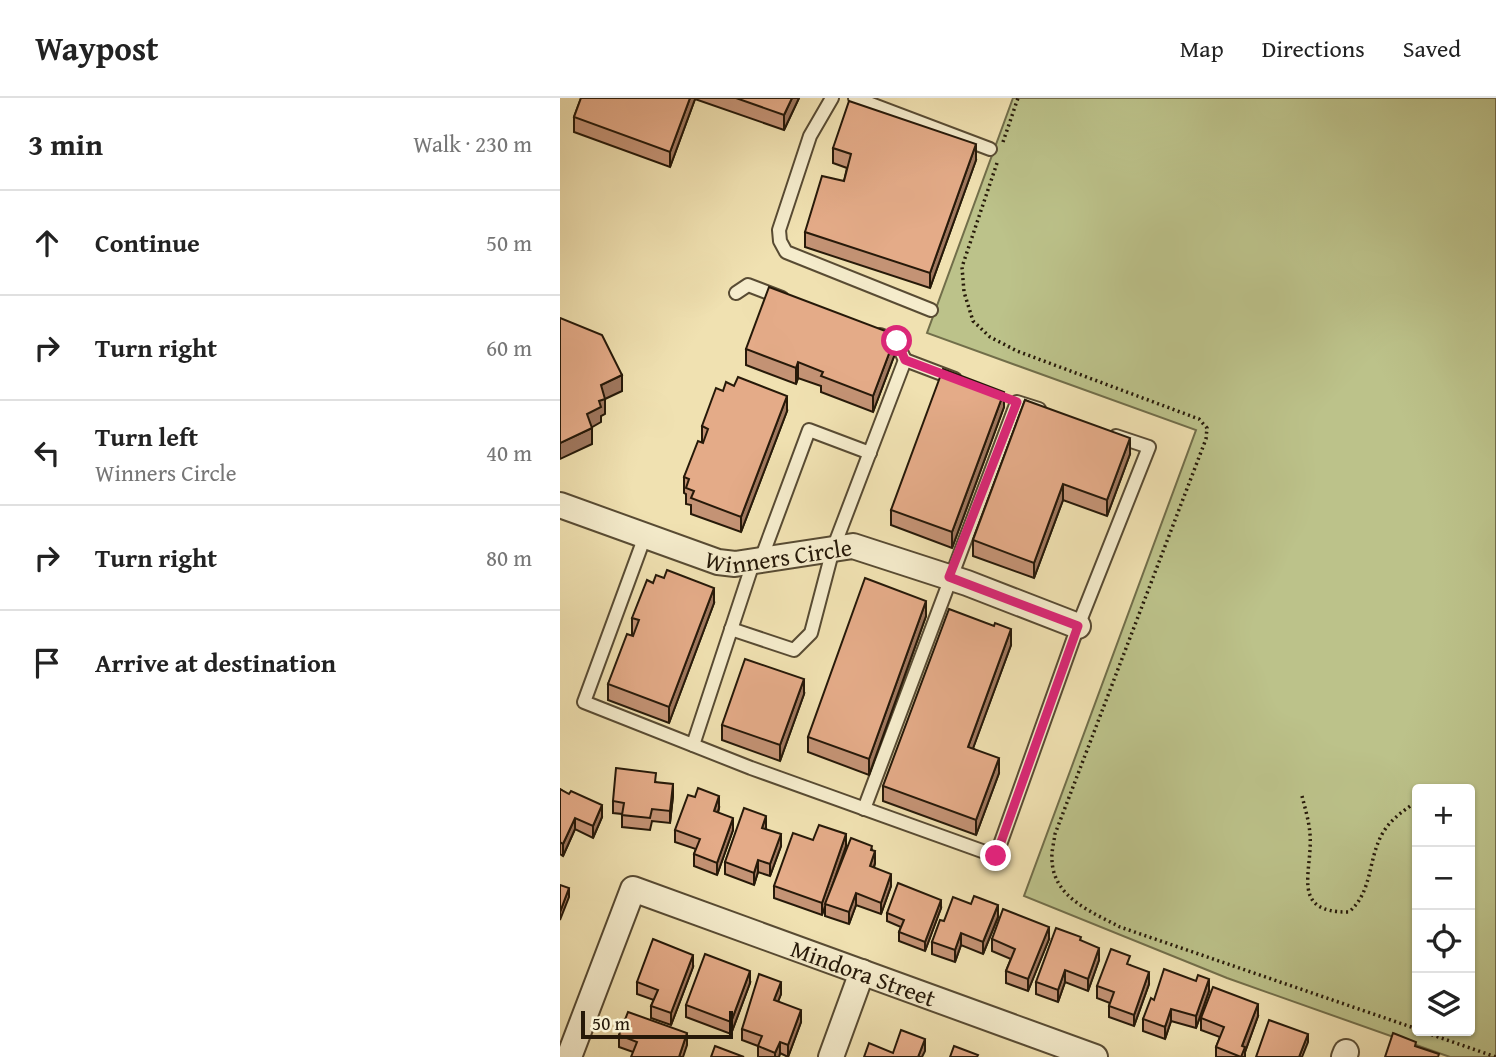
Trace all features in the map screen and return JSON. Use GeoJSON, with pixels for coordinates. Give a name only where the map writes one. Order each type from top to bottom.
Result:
{"type":"FeatureCollection","features":[{"type":"Feature","properties":{"kind":"street","name":"Winners Circle"},"geometry":{"type":"LineString","coordinates":[[560,505],[718,562],[757,563],[853,547],[949,577],[1078,626]]}},
{"type":"Feature","properties":{"kind":"street","name":"Mindora Street"},"geometry":{"type":"LineString","coordinates":[[569,1057],[633,889],[1087,1056]]}},
{"type":"Feature","properties":{"kind":"street"},"geometry":{"type":"LineString","coordinates":[[831,1057],[862,972]]}},
{"type":"Feature","properties":{"kind":"lane"},"geometry":{"type":"LineString","coordinates":[[832,98],[810,136],[779,230],[780,241],[786,252],[931,310]]}},
{"type":"Feature","properties":{"kind":"lane"},"geometry":{"type":"LineString","coordinates":[[855,98],[990,149]]}},
{"type":"Feature","properties":{"kind":"lane"},"geometry":{"type":"LineString","coordinates":[[736,293],[748,285],[798,304]]}},
{"type":"Feature","properties":{"kind":"lane"},"geometry":{"type":"LineString","coordinates":[[732,629],[794,650],[811,633],[833,549],[905,360],[897,341],[872,332]]}},
{"type":"Feature","properties":{"kind":"lane"},"geometry":{"type":"LineString","coordinates":[[905,360],[968,383]]}},
{"type":"Feature","properties":{"kind":"lane"},"geometry":{"type":"LineString","coordinates":[[864,809],[1011,400],[1057,415]]}},
{"type":"Feature","properties":{"kind":"lane"},"geometry":{"type":"LineString","coordinates":[[693,745],[732,629],[809,430],[870,453]]}},
{"type":"Feature","properties":{"kind":"lane"},"geometry":{"type":"LineString","coordinates":[[645,536],[584,702],[864,809],[996,856],[1078,626],[1149,447],[1110,433]]}},
{"type":"Feature","properties":{"kind":"path"},"geometry":{"type":"LineString","coordinates":[[1018,98],[962,267],[964,292],[973,321],[989,337],[1017,351],[1199,419],[1207,428],[1206,439],[1055,834],[1051,862],[1058,885],[1079,905],[1120,927],[1412,1028]]}},
{"type":"Feature","properties":{"kind":"path"},"geometry":{"type":"LineString","coordinates":[[1302,796],[1310,834],[1307,873],[1309,895],[1318,907],[1333,912],[1349,912],[1360,902],[1383,832],[1394,818],[1412,805]]}},
{"type":"Feature","properties":{"kind":"path"},"geometry":{"type":"LineString","coordinates":[[1436,1036],[1496,1057]]}},
{"type":"Feature","properties":{"kind":"green space"},"geometry":{"type":"Polygon","coordinates":[[[1013,98],[1496,98],[1496,1057],[1450,1057],[1227,978],[1024,896],[1196,430],[927,333],[1013,98]]]}},
{"type":"Feature","properties":{"kind":"building"},"geometry":{"type":"Polygon","coordinates":[[[581,98],[690,98],[670,152],[574,117],[581,98]]]}},
{"type":"Feature","properties":{"kind":"building"},"geometry":{"type":"Polygon","coordinates":[[[736,98],[792,98],[784,115],[736,98]]]}},
{"type":"Feature","properties":{"kind":"building"},"geometry":{"type":"Polygon","coordinates":[[[849,101],[976,144],[930,273],[805,232],[822,176],[844,181],[851,154],[833,148],[849,101]]]}},
{"type":"Feature","properties":{"kind":"building"},"geometry":{"type":"Polygon","coordinates":[[[769,287],[896,335],[873,396],[821,376],[823,372],[798,362],[796,368],[746,349],[769,287]]]}},
{"type":"Feature","properties":{"kind":"building"},"geometry":{"type":"Polygon","coordinates":[[[560,318],[602,335],[622,375],[601,385],[605,399],[599,401],[601,407],[587,414],[592,428],[560,443],[560,318]]]}},
{"type":"Feature","properties":{"kind":"building"},"geometry":{"type":"Polygon","coordinates":[[[943,369],[1004,392],[952,532],[891,510],[943,369]]]}},
{"type":"Feature","properties":{"kind":"building"},"geometry":{"type":"Polygon","coordinates":[[[738,377],[787,396],[741,517],[691,498],[694,491],[686,488],[689,479],[684,477],[698,441],[703,443],[708,429],[702,426],[716,388],[723,391],[726,382],[734,386],[738,377]]]}},
{"type":"Feature","properties":{"kind":"building"},"geometry":{"type":"Polygon","coordinates":[[[1025,400],[1130,438],[1107,500],[1063,484],[1034,563],[973,540],[1025,400]]]}},
{"type":"Feature","properties":{"kind":"building"},"geometry":{"type":"Polygon","coordinates":[[[667,570],[714,588],[669,707],[608,684],[627,634],[633,636],[639,620],[632,618],[647,580],[653,583],[656,575],[664,578],[667,570]]]}},
{"type":"Feature","properties":{"kind":"building"},"geometry":{"type":"Polygon","coordinates":[[[865,578],[926,601],[869,759],[808,737],[865,578]]]}},
{"type":"Feature","properties":{"kind":"building"},"geometry":{"type":"Polygon","coordinates":[[[949,609],[994,626],[995,623],[1011,629],[968,747],[999,758],[976,820],[883,786],[949,609]]]}},
{"type":"Feature","properties":{"kind":"building"},"geometry":{"type":"Polygon","coordinates":[[[745,659],[804,679],[780,745],[722,725],[745,659]]]}},
{"type":"Feature","properties":{"kind":"building"},"geometry":{"type":"Polygon","coordinates":[[[616,768],[656,773],[655,782],[673,784],[670,811],[652,809],[650,818],[622,815],[624,803],[613,801],[616,768]]]}},
{"type":"Feature","properties":{"kind":"building"},"geometry":{"type":"Polygon","coordinates":[[[698,788],[719,796],[714,811],[733,818],[717,863],[694,854],[700,839],[675,830],[688,795],[695,797],[698,788]]]}},
{"type":"Feature","properties":{"kind":"building"},"geometry":{"type":"Polygon","coordinates":[[[560,789],[602,805],[593,826],[575,818],[563,844],[560,842],[560,789]]]}},
{"type":"Feature","properties":{"kind":"building"},"geometry":{"type":"Polygon","coordinates":[[[744,808],[766,816],[762,828],[781,834],[770,864],[758,860],[754,873],[725,862],[744,808]]]}},
{"type":"Feature","properties":{"kind":"building"},"geometry":{"type":"Polygon","coordinates":[[[819,825],[846,834],[822,903],[774,886],[793,833],[813,840],[819,825]]]}},
{"type":"Feature","properties":{"kind":"building"},"geometry":{"type":"Polygon","coordinates":[[[851,838],[872,846],[871,850],[875,851],[870,866],[891,874],[881,903],[856,893],[849,912],[825,904],[851,838]]]}},
{"type":"Feature","properties":{"kind":"building"},"geometry":{"type":"Polygon","coordinates":[[[898,883],[941,900],[925,942],[899,932],[904,920],[887,913],[898,883]]]}},
{"type":"Feature","properties":{"kind":"building"},"geometry":{"type":"Polygon","coordinates":[[[560,885],[569,888],[560,912],[560,885]]]}},
{"type":"Feature","properties":{"kind":"building"},"geometry":{"type":"Polygon","coordinates":[[[974,896],[998,905],[983,942],[961,933],[955,950],[932,942],[953,897],[971,904],[974,896]]]}},
{"type":"Feature","properties":{"kind":"building"},"geometry":{"type":"Polygon","coordinates":[[[1003,909],[1049,927],[1028,979],[1006,971],[1015,949],[992,939],[1003,909]]]}},
{"type":"Feature","properties":{"kind":"building"},"geometry":{"type":"Polygon","coordinates":[[[1056,928],[1081,937],[1080,940],[1099,948],[1088,979],[1065,970],[1058,990],[1036,982],[1056,928]]]}},
{"type":"Feature","properties":{"kind":"building"},"geometry":{"type":"Polygon","coordinates":[[[653,939],[693,955],[671,1013],[651,1006],[658,990],[637,982],[653,939]]]}},
{"type":"Feature","properties":{"kind":"building"},"geometry":{"type":"Polygon","coordinates":[[[1111,949],[1130,956],[1127,964],[1149,972],[1134,1015],[1109,1006],[1114,992],[1097,986],[1111,949]]]}},
{"type":"Feature","properties":{"kind":"building"},"geometry":{"type":"Polygon","coordinates":[[[705,954],[750,971],[731,1022],[686,1005],[705,954]]]}},
{"type":"Feature","properties":{"kind":"building"},"geometry":{"type":"Polygon","coordinates":[[[1164,969],[1196,981],[1198,975],[1209,979],[1196,1016],[1171,1009],[1165,1027],[1143,1019],[1151,998],[1154,1000],[1164,969]]]}},
{"type":"Feature","properties":{"kind":"building"},"geometry":{"type":"Polygon","coordinates":[[[759,974],[781,982],[774,1000],[801,1010],[788,1045],[780,1042],[775,1053],[758,1046],[762,1036],[742,1029],[759,974]]]}},
{"type":"Feature","properties":{"kind":"building"},"geometry":{"type":"Polygon","coordinates":[[[1213,987],[1258,1004],[1242,1046],[1245,1047],[1241,1057],[1216,1047],[1224,1027],[1201,1018],[1213,987]]]}},
{"type":"Feature","properties":{"kind":"building"},"geometry":{"type":"Polygon","coordinates":[[[628,1012],[687,1033],[679,1057],[631,1057],[637,1042],[619,1035],[628,1012]]]}},
{"type":"Feature","properties":{"kind":"building"},"geometry":{"type":"Polygon","coordinates":[[[1269,1020],[1308,1034],[1299,1057],[1256,1057],[1269,1020]]]}},
{"type":"Feature","properties":{"kind":"building"},"geometry":{"type":"Polygon","coordinates":[[[901,1030],[925,1039],[918,1057],[864,1057],[869,1043],[893,1053],[901,1030]]]}},
{"type":"Feature","properties":{"kind":"building"},"geometry":{"type":"Polygon","coordinates":[[[1393,1033],[1416,1042],[1415,1046],[1439,1054],[1438,1057],[1385,1057],[1393,1033]]]}},
{"type":"Feature","properties":{"kind":"building"},"geometry":{"type":"Polygon","coordinates":[[[715,1046],[744,1057],[711,1057],[715,1046]]]}},
{"type":"Feature","properties":{"kind":"building"},"geometry":{"type":"Polygon","coordinates":[[[954,1046],[978,1055],[950,1057],[954,1046]]]}},
{"type":"Feature","properties":{"kind":"route"},"geometry":{"type":"LineString","coordinates":[[897,341],[905,360],[1017,402],[949,577],[1078,626],[996,856]]}}]}
